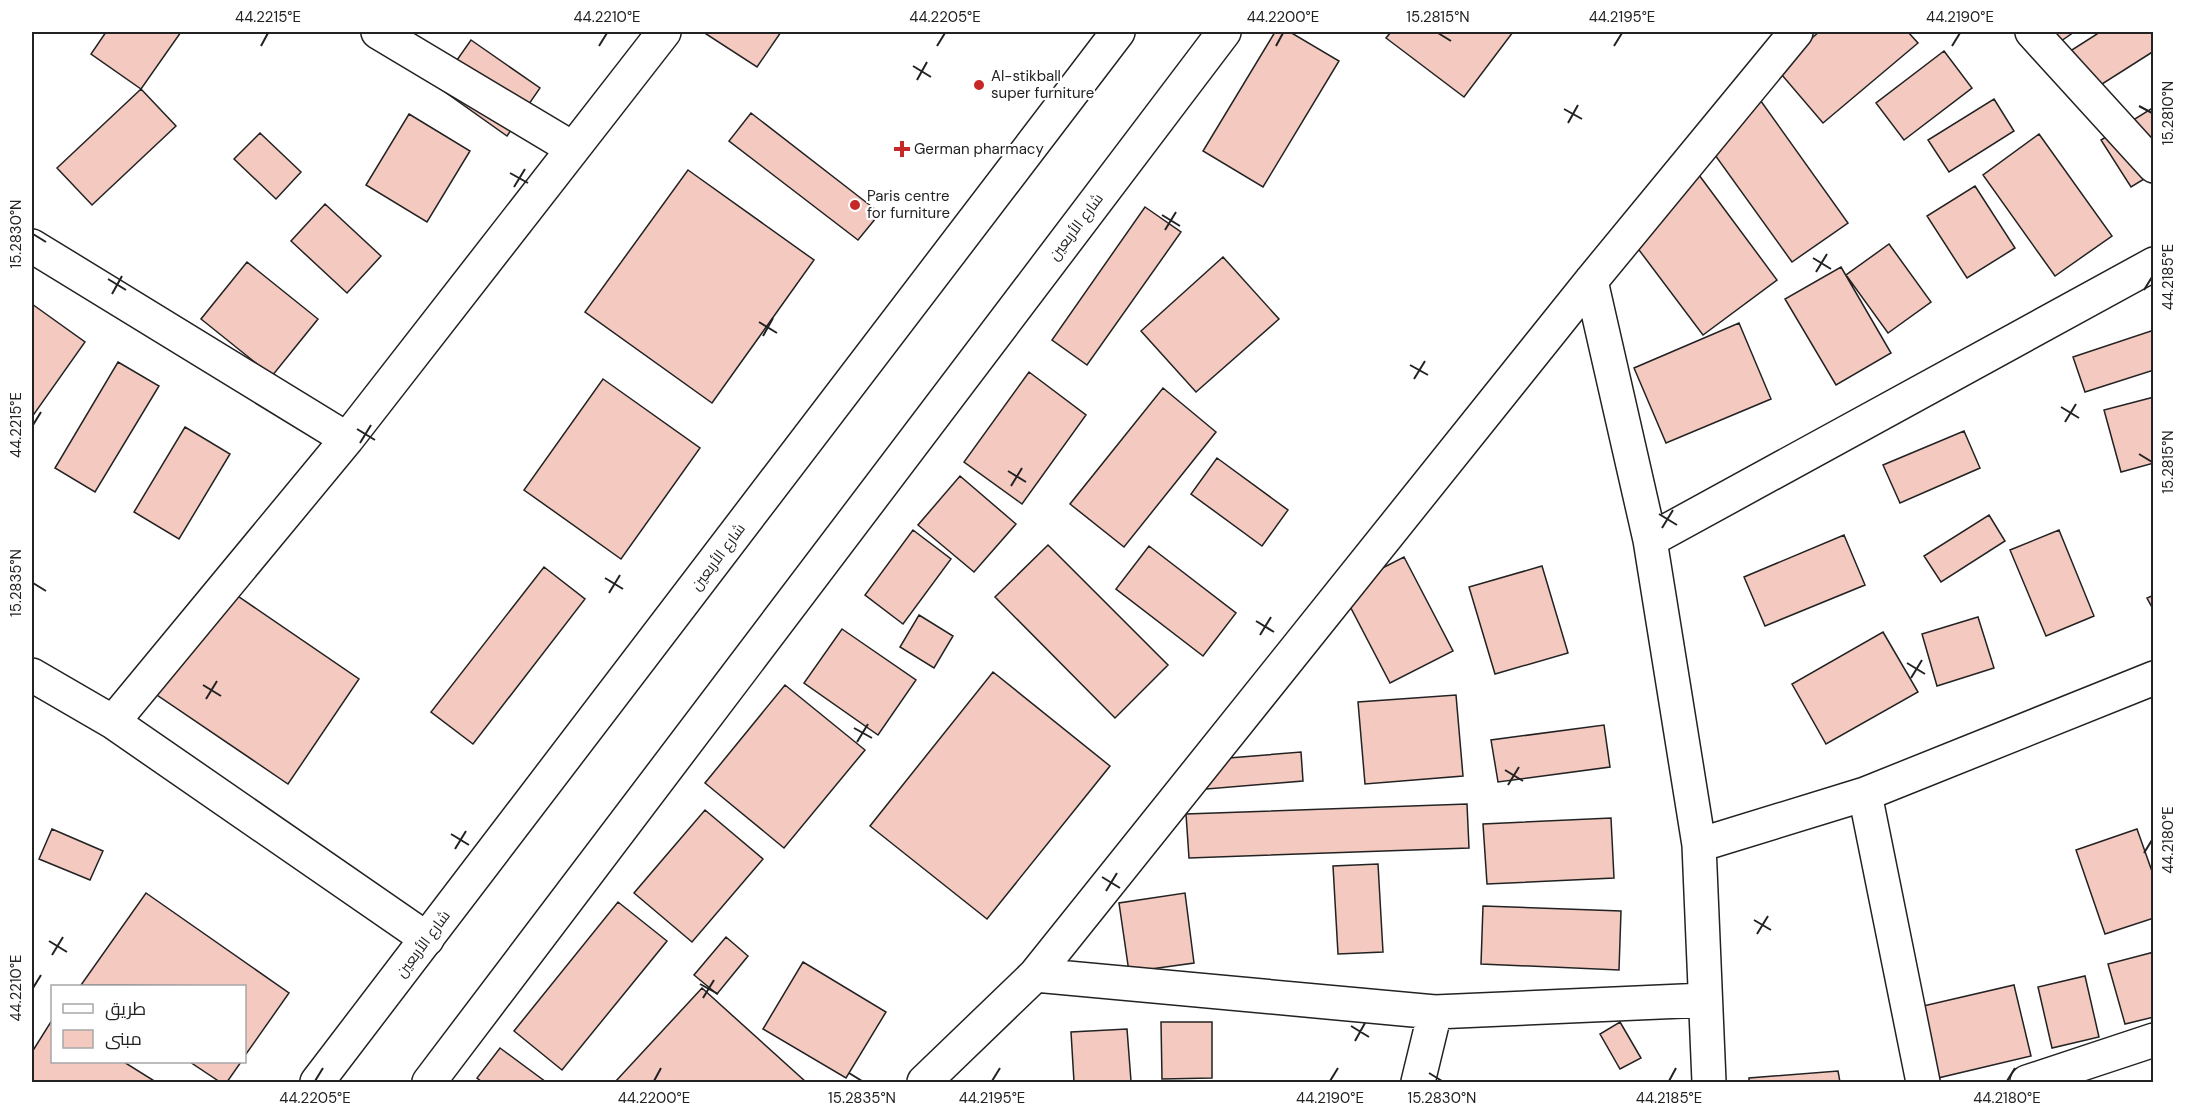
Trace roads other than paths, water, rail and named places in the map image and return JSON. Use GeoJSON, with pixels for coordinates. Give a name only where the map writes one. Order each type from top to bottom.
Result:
{"type":"FeatureCollection","features":[{"type":"Feature","properties":{"kind":"street"},"geometry":{"type":"LineString","coordinates":[[378,32],[572,148]]}},
{"type":"Feature","properties":{"kind":"street"},"geometry":{"type":"LineString","coordinates":[[113,722],[346,439],[664,32]]}},
{"type":"Feature","properties":{"kind":"street","name":"شارع الأربعين"},"geometry":{"type":"LineString","coordinates":[[317,1083],[1118,32]]}},
{"type":"Feature","properties":{"kind":"street","name":"شارع الأربعين"},"geometry":{"type":"LineString","coordinates":[[429,1083],[1224,32]]}},
{"type":"Feature","properties":{"kind":"street"},"geometry":{"type":"LineString","coordinates":[[924,1083],[1035,975],[1591,281],[1796,32]]}},
{"type":"Feature","properties":{"kind":"street"},"geometry":{"type":"LineString","coordinates":[[2032,32],[2154,166]]}},
{"type":"Feature","properties":{"kind":"street"},"geometry":{"type":"LineString","coordinates":[[32,246],[346,439]]}},
{"type":"Feature","properties":{"kind":"street"},"geometry":{"type":"LineString","coordinates":[[1650,540],[2154,264]]}},
{"type":"Feature","properties":{"kind":"street"},"geometry":{"type":"LineString","coordinates":[[1591,281],[1650,540],[1699,845],[1709,1083]]}},
{"type":"Feature","properties":{"kind":"street"},"geometry":{"type":"LineString","coordinates":[[32,675],[113,722],[427,939]]}},
{"type":"Feature","properties":{"kind":"street"},"geometry":{"type":"LineString","coordinates":[[1699,845],[1865,794],[2154,678]]}},
{"type":"Feature","properties":{"kind":"street"},"geometry":{"type":"LineString","coordinates":[[1865,794],[1923,1083]]}},
{"type":"Feature","properties":{"kind":"street"},"geometry":{"type":"LineString","coordinates":[[1035,975],[1435,1012],[1705,1000]]}},
{"type":"Feature","properties":{"kind":"street"},"geometry":{"type":"LineString","coordinates":[[1418,1083],[1435,1012]]}},
{"type":"Feature","properties":{"kind":"street"},"geometry":{"type":"LineString","coordinates":[[2027,1083],[2154,1040]]}},
{"type":"Feature","properties":{"kind":"place","name":"Al-stikball super furniture"},"geometry":{"type":"Point","coordinates":[979,85]}},
{"type":"Feature","properties":{"kind":"place","name":"German pharmacy"},"geometry":{"type":"Point","coordinates":[902,149]}},
{"type":"Feature","properties":{"kind":"place","name":"Paris centre for furniture"},"geometry":{"type":"Point","coordinates":[855,205]}}]}
